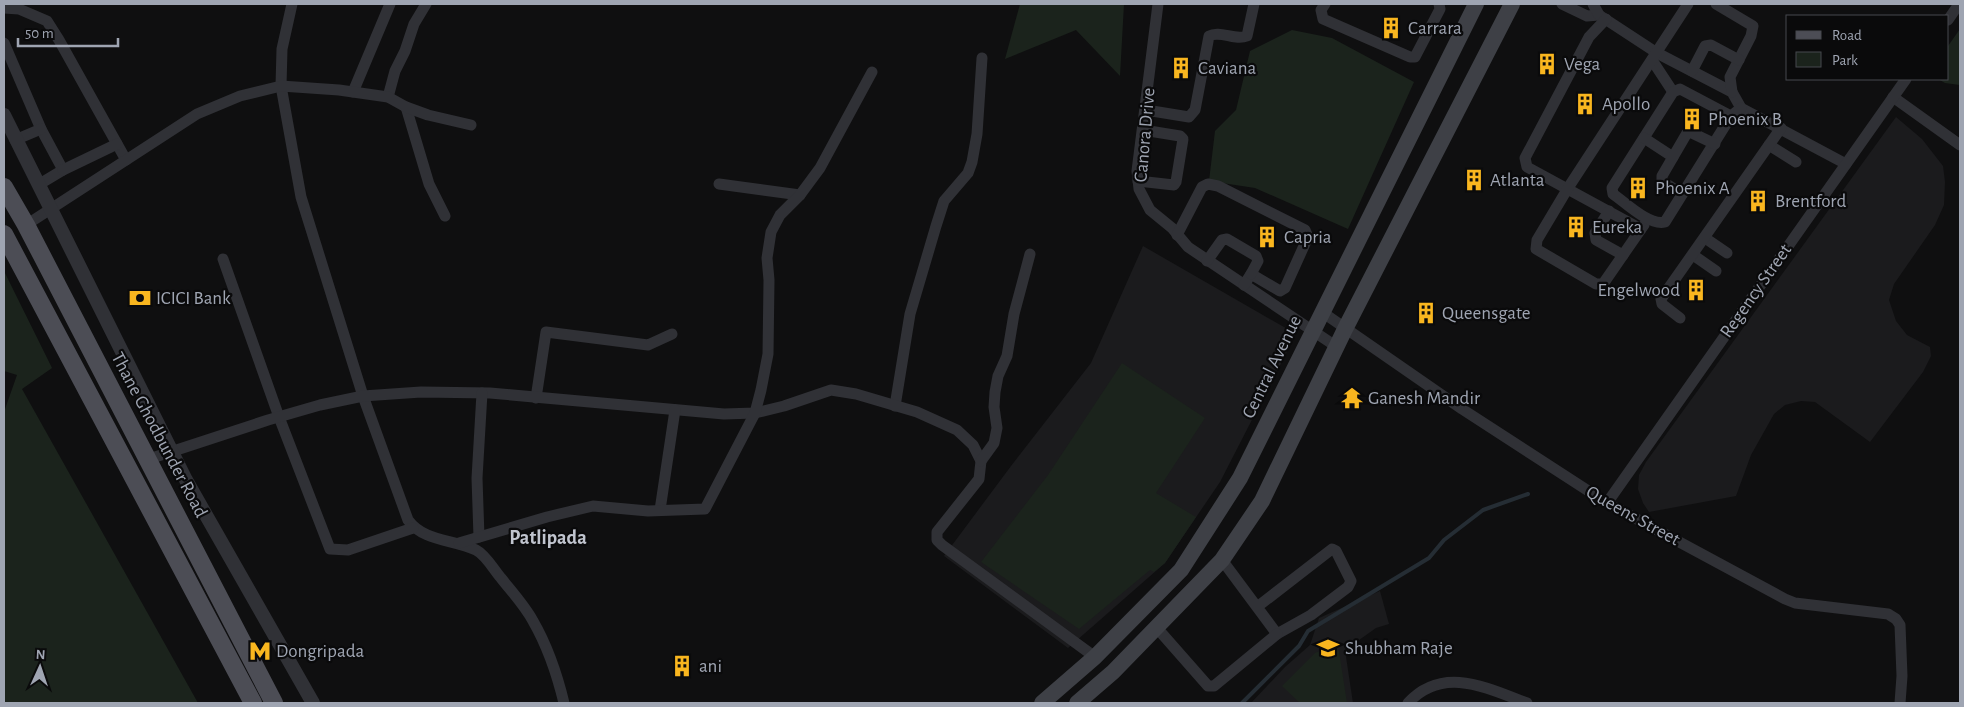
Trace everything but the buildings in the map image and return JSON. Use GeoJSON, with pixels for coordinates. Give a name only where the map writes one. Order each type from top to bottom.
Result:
{"type":"FeatureCollection","features":[{"type":"Feature","properties":{"kind":"main road","name":"Central Avenue"},"geometry":{"type":"LineString","coordinates":[[1042,703],[1095,657],[1181,570],[1240,478],[1476,4]]}},
{"type":"Feature","properties":{"kind":"main road"},"geometry":{"type":"LineString","coordinates":[[1077,703],[1113,672],[1222,560],[1262,501],[1345,330],[1512,4]]}},
{"type":"Feature","properties":{"kind":"main road","name":"Thane Ghodbunder Road"},"geometry":{"type":"LineString","coordinates":[[4,187],[26,225],[149,459],[274,703]]}},
{"type":"Feature","properties":{"kind":"main road"},"geometry":{"type":"LineString","coordinates":[[4,235],[253,703]]}},
{"type":"Feature","properties":{"kind":"street"},"geometry":{"type":"LineString","coordinates":[[292,4],[282,49],[281,86],[301,197],[363,396],[408,520],[423,535],[459,543],[478,551],[493,567],[533,620],[556,669],[564,703]]}},
{"type":"Feature","properties":{"kind":"street"},"geometry":{"type":"LineString","coordinates":[[354,92],[390,4]]}},
{"type":"Feature","properties":{"kind":"street"},"geometry":{"type":"LineString","coordinates":[[388,97],[414,24],[426,4]]}},
{"type":"Feature","properties":{"kind":"street","name":"Canora Drive"},"geometry":{"type":"LineString","coordinates":[[1158,4],[1137,171],[1139,189],[1150,210],[1188,247],[1337,347]]}},
{"type":"Feature","properties":{"kind":"street"},"geometry":{"type":"LineString","coordinates":[[1146,110],[1189,116],[1195,110],[1209,36],[1213,34],[1241,38],[1246,36],[1254,4]]}},
{"type":"Feature","properties":{"kind":"street"},"geometry":{"type":"LineString","coordinates":[[1325,4],[1321,10],[1323,19],[1410,57],[1415,57],[1440,8],[1439,4]]}},
{"type":"Feature","properties":{"kind":"street"},"geometry":{"type":"LineString","coordinates":[[1562,4],[1588,16],[1602,17]]}},
{"type":"Feature","properties":{"kind":"street"},"geometry":{"type":"LineString","coordinates":[[1593,4],[1602,17],[1654,56],[1692,71],[1732,92]]}},
{"type":"Feature","properties":{"kind":"street"},"geometry":{"type":"LineString","coordinates":[[1648,220],[1603,284],[1596,284],[1536,249],[1537,240],[1568,188],[1688,4]]}},
{"type":"Feature","properties":{"kind":"street"},"geometry":{"type":"LineString","coordinates":[[1716,4],[1752,26],[1751,36],[1730,77],[1732,92],[1741,108],[1846,164]]}},
{"type":"Feature","properties":{"kind":"street"},"geometry":{"type":"LineString","coordinates":[[1949,19],[1959,4]]}},
{"type":"Feature","properties":{"kind":"street"},"geometry":{"type":"LineString","coordinates":[[4,8],[20,9],[47,21],[126,160]]}},
{"type":"Feature","properties":{"kind":"street"},"geometry":{"type":"LineString","coordinates":[[1602,17],[1589,37],[1525,158],[1527,167],[1640,229]]}},
{"type":"Feature","properties":{"kind":"street"},"geometry":{"type":"LineString","coordinates":[[4,45],[41,129],[63,170]]}},
{"type":"Feature","properties":{"kind":"street"},"geometry":{"type":"LineString","coordinates":[[1692,71],[1705,46],[1711,45],[1739,60]]}},
{"type":"Feature","properties":{"kind":"street"},"geometry":{"type":"LineString","coordinates":[[1654,56],[1673,92]]}},
{"type":"Feature","properties":{"kind":"street"},"geometry":{"type":"LineString","coordinates":[[895,406],[910,314],[936,226],[944,201],[968,173],[972,162],[977,134],[982,58]]}},
{"type":"Feature","properties":{"kind":"street"},"geometry":{"type":"LineString","coordinates":[[459,543],[593,506],[660,510],[705,509],[755,412],[768,354],[768,244],[771,232],[780,215],[800,195],[820,168],[872,72]]}},
{"type":"Feature","properties":{"kind":"street","name":"Regency Street"},"geometry":{"type":"LineString","coordinates":[[1607,503],[1905,80]]}},
{"type":"Feature","properties":{"kind":"street"},"geometry":{"type":"LineString","coordinates":[[26,225],[197,114],[240,96],[281,86],[388,97],[406,107],[428,115],[471,125]]}},
{"type":"Feature","properties":{"kind":"street"},"geometry":{"type":"LineString","coordinates":[[1731,116],[1680,90],[1673,92],[1612,188],[1613,194],[1648,220],[1658,224],[1664,222],[1731,116],[1741,108]]}},
{"type":"Feature","properties":{"kind":"street"},"geometry":{"type":"LineString","coordinates":[[1893,97],[1960,145]]}},
{"type":"Feature","properties":{"kind":"street"},"geometry":{"type":"LineString","coordinates":[[406,107],[429,184],[445,216]]}},
{"type":"Feature","properties":{"kind":"street"},"geometry":{"type":"LineString","coordinates":[[4,115],[186,480],[313,703]]}},
{"type":"Feature","properties":{"kind":"street"},"geometry":{"type":"LineString","coordinates":[[1680,318],[1662,304],[1661,299],[1781,128]]}},
{"type":"Feature","properties":{"kind":"street"},"geometry":{"type":"LineString","coordinates":[[15,140],[41,129]]}},
{"type":"Feature","properties":{"kind":"street"},"geometry":{"type":"LineString","coordinates":[[1138,181],[1174,185],[1183,139],[1180,136],[1143,130]]}},
{"type":"Feature","properties":{"kind":"street"},"geometry":{"type":"LineString","coordinates":[[1682,194],[1662,182],[1662,176],[1687,133],[1692,133],[1715,144]]}},
{"type":"Feature","properties":{"kind":"street"},"geometry":{"type":"LineString","coordinates":[[1644,138],[1673,156]]}},
{"type":"Feature","properties":{"kind":"street"},"geometry":{"type":"LineString","coordinates":[[38,185],[63,170],[117,144]]}},
{"type":"Feature","properties":{"kind":"street"},"geometry":{"type":"LineString","coordinates":[[1769,145],[1796,162]]}},
{"type":"Feature","properties":{"kind":"street"},"geometry":{"type":"LineString","coordinates":[[719,184],[800,195]]}},
{"type":"Feature","properties":{"kind":"street"},"geometry":{"type":"LineString","coordinates":[[1177,235],[1202,187],[1208,184],[1218,186],[1305,230],[1308,237],[1284,288],[1280,291],[1251,274]]}},
{"type":"Feature","properties":{"kind":"street"},"geometry":{"type":"LineString","coordinates":[[1609,212],[1595,233],[1596,240],[1623,255]]}},
{"type":"Feature","properties":{"kind":"street"},"geometry":{"type":"LineString","coordinates":[[1207,260],[1222,240],[1227,238],[1256,256],[1258,260],[1244,285]]}},
{"type":"Feature","properties":{"kind":"street"},"geometry":{"type":"LineString","coordinates":[[1705,238],[1727,253]]}},
{"type":"Feature","properties":{"kind":"street"},"geometry":{"type":"LineString","coordinates":[[1030,254],[1014,314],[1007,356],[998,376],[994,407],[997,428],[994,444],[981,461],[979,479],[936,532],[937,540],[1095,657]]}},
{"type":"Feature","properties":{"kind":"street"},"geometry":{"type":"LineString","coordinates":[[1693,255],[1716,271]]}},
{"type":"Feature","properties":{"kind":"street"},"geometry":{"type":"LineString","coordinates":[[222,259],[279,417],[330,549],[348,550],[414,528]]}},
{"type":"Feature","properties":{"kind":"street","name":"Queens Street"},"geometry":{"type":"LineString","coordinates":[[1322,312],[1345,330],[1462,409],[1607,503],[1795,603],[1888,614],[1896,618],[1900,625],[1901,642],[1902,676],[1900,703]]}},
{"type":"Feature","properties":{"kind":"street"},"geometry":{"type":"LineString","coordinates":[[536,398],[546,332],[648,345],[672,334]]}},
{"type":"Feature","properties":{"kind":"street"},"geometry":{"type":"LineString","coordinates":[[149,459],[279,417],[320,405],[363,396],[421,392],[482,393],[724,414],[755,412],[784,406],[831,390],[856,394],[917,412],[957,430],[973,445],[981,461]]}},
{"type":"Feature","properties":{"kind":"street"},"geometry":{"type":"LineString","coordinates":[[479,537],[477,478],[482,393]]}},
{"type":"Feature","properties":{"kind":"street"},"geometry":{"type":"LineString","coordinates":[[660,510],[674,410]]}},
{"type":"Feature","properties":{"kind":"street"},"geometry":{"type":"LineString","coordinates":[[1157,628],[1208,686],[1214,686],[1277,634],[1311,615],[1348,587],[1351,581],[1336,551],[1332,549],[1257,607]]}},
{"type":"Feature","properties":{"kind":"street"},"geometry":{"type":"LineString","coordinates":[[1222,560],[1277,634]]}},
{"type":"Feature","properties":{"kind":"street"},"geometry":{"type":"LineString","coordinates":[[1408,703],[1415,695],[1436,684],[1458,682],[1477,684],[1527,703]]}},
{"type":"Feature","properties":{"kind":"shaded area"},"geometry":{"type":"Polygon","coordinates":[[[1896,117],[1922,139],[1943,166],[1945,182],[1944,205],[1935,225],[1894,284],[1889,300],[1896,321],[1907,335],[1930,347],[1931,356],[1923,372],[1870,442],[1815,402],[1801,401],[1785,405],[1774,414],[1751,455],[1736,496],[1649,512],[1643,503],[1638,489],[1639,475],[1646,462],[1896,117]]]}},
{"type":"Feature","properties":{"kind":"shaded area"},"geometry":{"type":"Polygon","coordinates":[[[1143,246],[1296,334],[1220,482],[1165,563],[1068,648],[944,556],[1091,363],[1143,246]]]}},
{"type":"Feature","properties":{"kind":"shaded area","name":"Shubham Raje"},"geometry":{"type":"Polygon","coordinates":[[[1380,591],[1389,624],[1376,628],[1345,650],[1353,703],[1251,703],[1285,667],[1310,645],[1319,618],[1380,591]]]}},
{"type":"Feature","properties":{"kind":"green space"},"geometry":{"type":"Polygon","coordinates":[[[1020,4],[1124,4],[1120,76],[1076,30],[1005,59],[1020,4]]]}},
{"type":"Feature","properties":{"kind":"green space"},"geometry":{"type":"Polygon","coordinates":[[[1960,29],[1960,85],[1945,83],[1940,80],[1949,80],[1949,45],[1960,29]]]}},
{"type":"Feature","properties":{"kind":"green space"},"geometry":{"type":"Polygon","coordinates":[[[1292,30],[1332,38],[1414,82],[1348,229],[1255,188],[1209,181],[1215,131],[1236,110],[1250,51],[1292,30]]]}},
{"type":"Feature","properties":{"kind":"green space"},"geometry":{"type":"Polygon","coordinates":[[[4,271],[52,368],[22,389],[198,703],[4,703],[4,412],[17,375],[4,371],[4,271]]]}},
{"type":"Feature","properties":{"kind":"green space"},"geometry":{"type":"Polygon","coordinates":[[[1122,363],[1205,418],[1156,493],[1196,517],[1165,563],[1154,572],[1150,570],[1079,629],[981,562],[1048,475],[1122,363]]]}},
{"type":"Feature","properties":{"kind":"green space"},"geometry":{"type":"Polygon","coordinates":[[[1334,645],[1339,651],[1347,703],[1300,703],[1282,686],[1315,653],[1334,645]]]}},
{"type":"Feature","properties":{"kind":"waterway"},"geometry":{"type":"LineString","coordinates":[[1242,703],[1299,646],[1308,631],[1429,558],[1444,540],[1483,510],[1528,494]]}},
{"type":"Feature","properties":{"kind":"place","name":"Carrara"},"geometry":{"type":"Point","coordinates":[1391,28]}},
{"type":"Feature","properties":{"kind":"place","name":"Vega"},"geometry":{"type":"Point","coordinates":[1547,64]}},
{"type":"Feature","properties":{"kind":"place","name":"Caviana"},"geometry":{"type":"Point","coordinates":[1181,68]}},
{"type":"Feature","properties":{"kind":"place","name":"Apollo"},"geometry":{"type":"Point","coordinates":[1585,104]}},
{"type":"Feature","properties":{"kind":"place","name":"Phoenix B"},"geometry":{"type":"Point","coordinates":[1692,119]}},
{"type":"Feature","properties":{"kind":"place","name":"Atlanta"},"geometry":{"type":"Point","coordinates":[1474,180]}},
{"type":"Feature","properties":{"kind":"place","name":"Phoenix A"},"geometry":{"type":"Point","coordinates":[1638,188]}},
{"type":"Feature","properties":{"kind":"place","name":"Brentford"},"geometry":{"type":"Point","coordinates":[1758,201]}},
{"type":"Feature","properties":{"kind":"place","name":"Eureka"},"geometry":{"type":"Point","coordinates":[1576,227]}},
{"type":"Feature","properties":{"kind":"place","name":"Capria"},"geometry":{"type":"Point","coordinates":[1267,237]}},
{"type":"Feature","properties":{"kind":"place","name":"Engelwood"},"geometry":{"type":"Point","coordinates":[1696,290]}},
{"type":"Feature","properties":{"kind":"place","name":"ICICI Bank"},"geometry":{"type":"Point","coordinates":[140,298]}},
{"type":"Feature","properties":{"kind":"place","name":"Queensgate"},"geometry":{"type":"Point","coordinates":[1426,313]}},
{"type":"Feature","properties":{"kind":"place","name":"Ganesh Mandir"},"geometry":{"type":"Point","coordinates":[1352,398]}},
{"type":"Feature","properties":{"kind":"place","name":"Shubham Raje"},"geometry":{"type":"Point","coordinates":[1328,648]}},
{"type":"Feature","properties":{"kind":"place","name":"Dongripada"},"geometry":{"type":"Point","coordinates":[260,651]}},
{"type":"Feature","properties":{"kind":"place","name":"ani"},"geometry":{"type":"Point","coordinates":[682,666]}},
{"type":"Feature","properties":{"kind":"district","name":"Patlipada"},"geometry":{"type":"Point","coordinates":[548,538]}}]}
